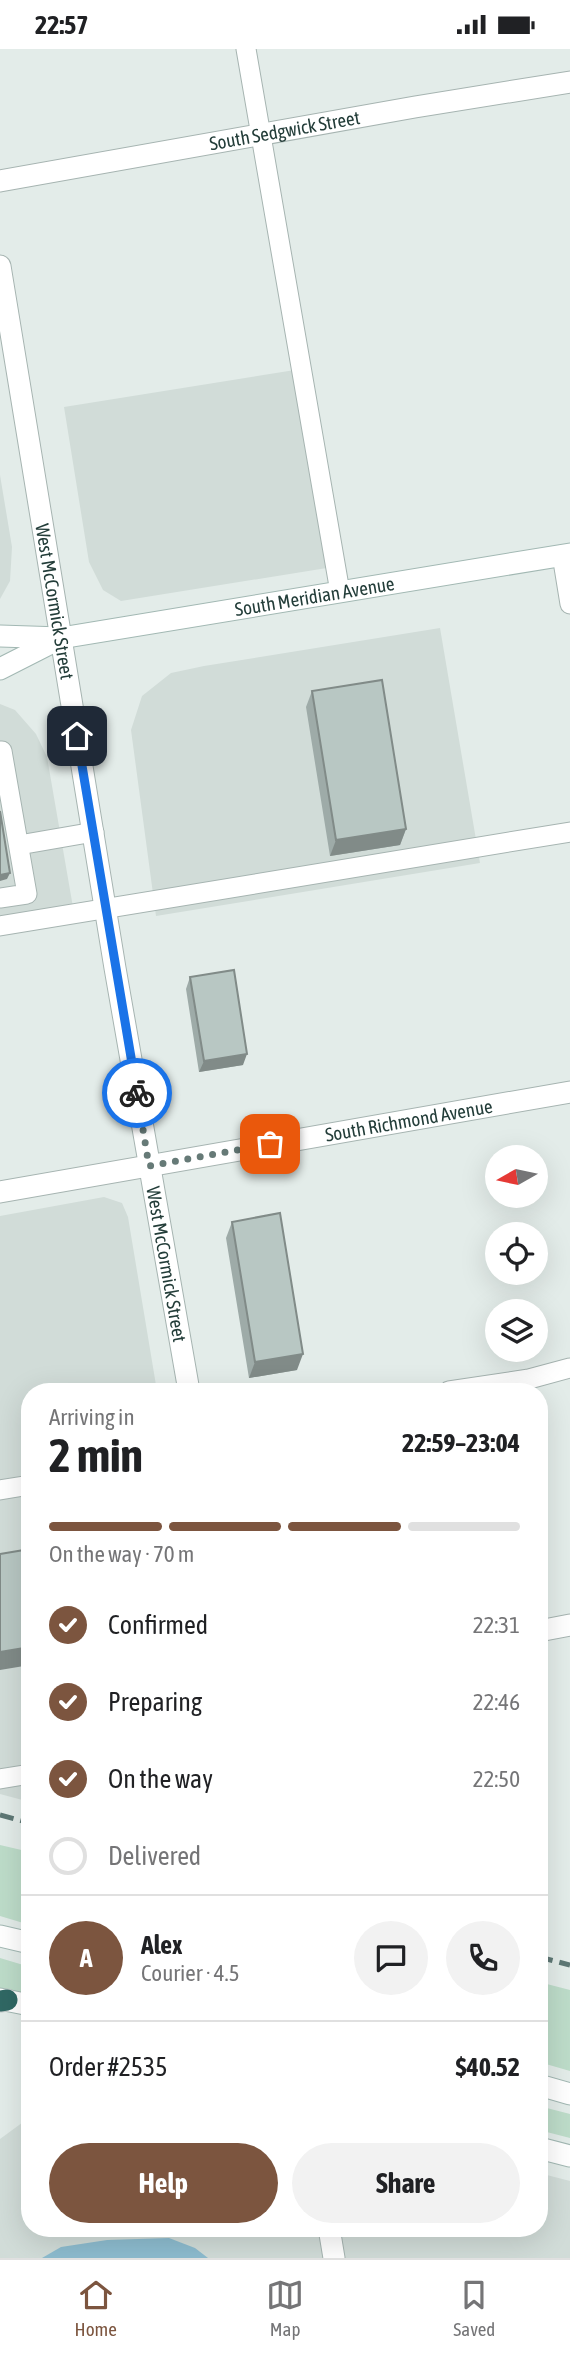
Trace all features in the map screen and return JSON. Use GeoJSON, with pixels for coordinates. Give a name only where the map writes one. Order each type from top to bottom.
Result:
{"type":"FeatureCollection","features":[{"type":"Feature","properties":{"kind":"street","name":"South Sedgwick Street"},"geometry":{"type":"LineString","coordinates":[[0,181],[570,82]]}},
{"type":"Feature","properties":{"kind":"street","name":"West McCormick Street"},"geometry":{"type":"LineString","coordinates":[[0,266],[149,1166],[188,1383]]}},
{"type":"Feature","properties":{"kind":"street","name":"South Meridian Avenue"},"geometry":{"type":"LineString","coordinates":[[0,636],[61,638],[566,554]]}},
{"type":"Feature","properties":{"kind":"street","name":"South Meridian Avenue"},"geometry":{"type":"LineString","coordinates":[[0,669],[61,638]]}},
{"type":"Feature","properties":{"kind":"street","name":"South Richmond Avenue"},"geometry":{"type":"LineString","coordinates":[[0,1192],[570,1092]]}},
{"type":"Feature","properties":{"kind":"street"},"geometry":{"type":"LineString","coordinates":[[548,1629],[570,1625]]}},
{"type":"Feature","properties":{"kind":"street"},"geometry":{"type":"LineString","coordinates":[[0,1936],[21,1941]]}},
{"type":"Feature","properties":{"kind":"street"},"geometry":{"type":"LineString","coordinates":[[2,2000],[21,2003]]}},
{"type":"Feature","properties":{"kind":"street"},"geometry":{"type":"LineString","coordinates":[[548,2088],[570,2094]]}},
{"type":"Feature","properties":{"kind":"street"},"geometry":{"type":"LineString","coordinates":[[548,2150],[570,2156]]}},
{"type":"Feature","properties":{"kind":"street"},"geometry":{"type":"LineString","coordinates":[[330,2237],[334,2258]]}},
{"type":"Feature","properties":{"kind":"lane"},"geometry":{"type":"LineString","coordinates":[[246,49],[340,592]]}},
{"type":"Feature","properties":{"kind":"lane"},"geometry":{"type":"LineString","coordinates":[[566,554],[570,604]]}},
{"type":"Feature","properties":{"kind":"lane"},"geometry":{"type":"LineString","coordinates":[[0,751],[15,818],[11,846],[27,894],[0,898]]}},
{"type":"Feature","properties":{"kind":"lane"},"geometry":{"type":"LineString","coordinates":[[0,804],[15,818]]}},
{"type":"Feature","properties":{"kind":"lane"},"geometry":{"type":"LineString","coordinates":[[11,846],[94,832]]}},
{"type":"Feature","properties":{"kind":"lane"},"geometry":{"type":"LineString","coordinates":[[0,926],[570,832]]}},
{"type":"Feature","properties":{"kind":"lane"},"geometry":{"type":"LineString","coordinates":[[502,1383],[570,1368]]}},
{"type":"Feature","properties":{"kind":"lane"},"geometry":{"type":"LineString","coordinates":[[0,1490],[21,1486]]}},
{"type":"Feature","properties":{"kind":"lane"},"geometry":{"type":"LineString","coordinates":[[0,1779],[21,1776]]}},
{"type":"Feature","properties":{"kind":"shaded area"},"geometry":{"type":"Polygon","coordinates":[[[301,369],[333,567],[121,601],[103,590],[89,562],[64,407],[301,369]]]}},
{"type":"Feature","properties":{"kind":"shaded area"},"geometry":{"type":"Polygon","coordinates":[[[0,475],[12,547],[10,581],[0,599],[0,475]]]}},
{"type":"Feature","properties":{"kind":"shaded area"},"geometry":{"type":"Polygon","coordinates":[[[440,628],[480,863],[156,916],[131,730],[142,696],[171,673],[440,628]]]}},
{"type":"Feature","properties":{"kind":"shaded area"},"geometry":{"type":"Polygon","coordinates":[[[0,704],[15,710],[36,734],[47,757],[74,913],[0,927],[0,704]]]}},
{"type":"Feature","properties":{"kind":"shaded area"},"geometry":{"type":"Polygon","coordinates":[[[104,1197],[122,1203],[128,1217],[156,1383],[21,1383],[21,1800],[0,1794],[0,1216],[104,1197]]]}},
{"type":"Feature","properties":{"kind":"shaded area"},"geometry":{"type":"Polygon","coordinates":[[[21,2124],[21,2237],[548,2237],[548,2175],[570,2181],[570,2258],[0,2258],[0,2139],[21,2124]]]}},
{"type":"Feature","properties":{"kind":"green space"},"geometry":{"type":"Polygon","coordinates":[[[0,1845],[21,1850],[21,1922],[0,1916],[0,1845]]]}},
{"type":"Feature","properties":{"kind":"green space"},"geometry":{"type":"Polygon","coordinates":[[[0,1958],[21,1964],[21,1996],[0,1991],[0,1958]]]}},
{"type":"Feature","properties":{"kind":"green space"},"geometry":{"type":"Polygon","coordinates":[[[548,1984],[570,1990],[570,2071],[548,2065],[548,1984]]]}},
{"type":"Feature","properties":{"kind":"green space"},"geometry":{"type":"Polygon","coordinates":[[[548,2108],[570,2114],[570,2138],[548,2132],[548,2108]]]}},
{"type":"Feature","properties":{"kind":"water"},"geometry":{"type":"Polygon","coordinates":[[[169,2238],[195,2248],[208,2258],[42,2258],[61,2247],[107,2240],[169,2238]]]}},
{"type":"Feature","properties":{"kind":"building"},"geometry":{"type":"Polygon","coordinates":[[[382,680],[406,829],[336,840],[312,691],[382,680]]]}},
{"type":"Feature","properties":{"kind":"building"},"geometry":{"type":"Polygon","coordinates":[[[0,811],[10,873],[0,875],[0,811]]]}},
{"type":"Feature","properties":{"kind":"building"},"geometry":{"type":"Polygon","coordinates":[[[234,970],[247,1054],[204,1061],[190,977],[234,970]]]}},
{"type":"Feature","properties":{"kind":"building"},"geometry":{"type":"Polygon","coordinates":[[[280,1213],[303,1354],[255,1362],[232,1222],[280,1213]]]}},
{"type":"Feature","properties":{"kind":"building"},"geometry":{"type":"Polygon","coordinates":[[[21,1550],[21,1648],[0,1652],[0,1554],[21,1550]]]}},
{"type":"Feature","properties":{"kind":"railway"},"geometry":{"type":"LineString","coordinates":[[0,1815],[21,1821]]}},
{"type":"Feature","properties":{"kind":"railway"},"geometry":{"type":"LineString","coordinates":[[548,1959],[570,1965]]}},
{"type":"Feature","properties":{"kind":"way so far"},"geometry":{"type":"LineString","coordinates":[[137,1093],[149,1166],[270,1144]]}},
{"type":"Feature","properties":{"kind":"route"},"geometry":{"type":"LineString","coordinates":[[77,736],[137,1093]]}}]}
